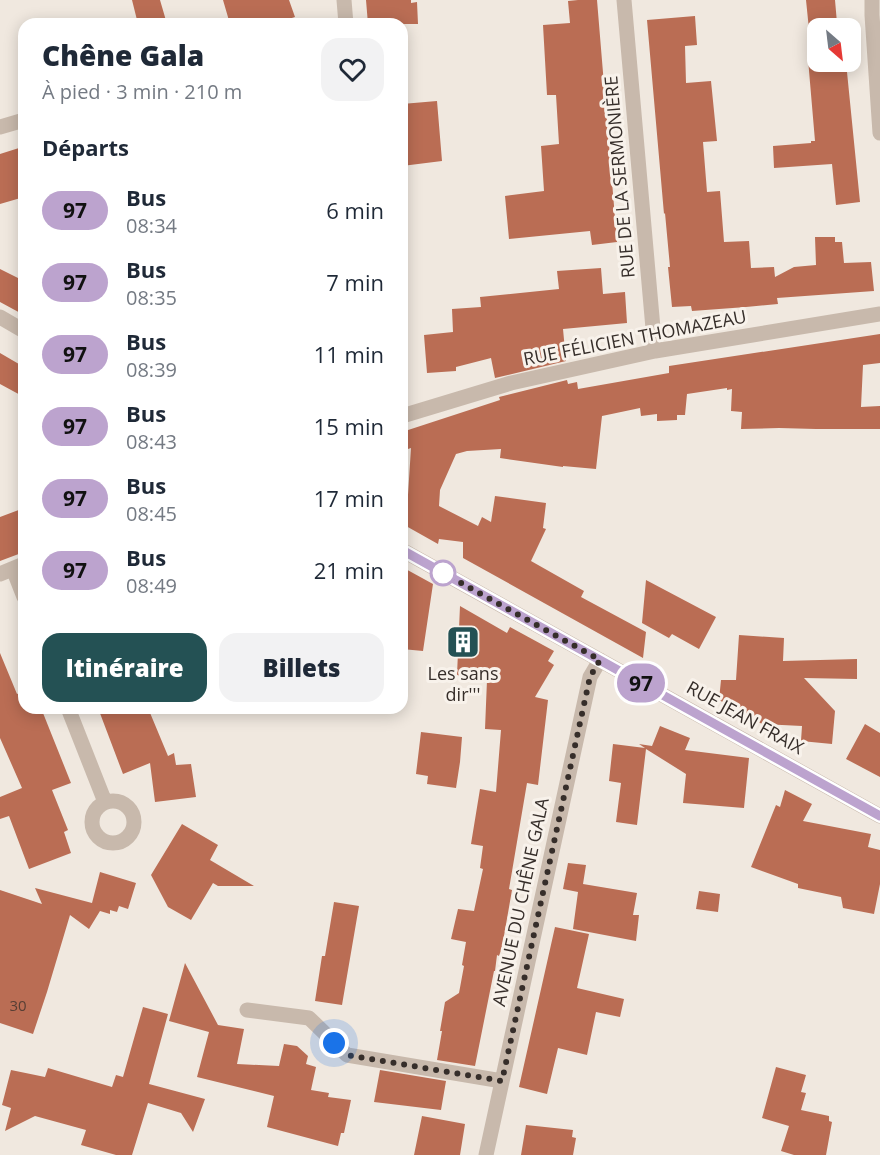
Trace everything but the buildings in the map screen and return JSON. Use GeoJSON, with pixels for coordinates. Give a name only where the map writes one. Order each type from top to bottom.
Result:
{"type":"FeatureCollection","features":[{"type":"Feature","properties":{"kind":"street"},"geometry":{"type":"LineString","coordinates":[[344,0],[345,18]]}},
{"type":"Feature","properties":{"kind":"street","name":"RUE DE LA SERMONIÈRE"},"geometry":{"type":"LineString","coordinates":[[624,0],[655,351]]}},
{"type":"Feature","properties":{"kind":"street"},"geometry":{"type":"LineString","coordinates":[[872,0],[880,133]]}},
{"type":"Feature","properties":{"kind":"street"},"geometry":{"type":"LineString","coordinates":[[0,127],[18,122]]}},
{"type":"Feature","properties":{"kind":"street","name":"RUE FÉLICIEN THOMAZEAU"},"geometry":{"type":"LineString","coordinates":[[408,414],[511,383],[655,351],[880,314]]}},
{"type":"Feature","properties":{"kind":"street"},"geometry":{"type":"LineString","coordinates":[[0,317],[18,328]]}},
{"type":"Feature","properties":{"kind":"street","name":"RUE JEAN FRAIX"},"geometry":{"type":"LineString","coordinates":[[408,553],[880,816]]}},
{"type":"Feature","properties":{"kind":"street"},"geometry":{"type":"LineString","coordinates":[[12,569],[18,583]]}},
{"type":"Feature","properties":{"kind":"street","name":"AVENUE DU CHÊNE GALA"},"geometry":{"type":"LineString","coordinates":[[486,1155],[590,677],[600,660]]}},
{"type":"Feature","properties":{"kind":"street"},"geometry":{"type":"LineString","coordinates":[[70,714],[105,802]]}},
{"type":"Feature","properties":{"kind":"street"},"geometry":{"type":"LineString","coordinates":[[247,1010],[309,1018],[347,1055],[502,1081]]}},
{"type":"Feature","properties":{"kind":"bus line","name":"97"},"geometry":{"type":"LineString","coordinates":[[408,553],[880,816]]}},
{"type":"Feature","properties":{"kind":"place","name":"Les sans dir'''"},"geometry":{"type":"Point","coordinates":[463,642]}},
{"type":"Feature","properties":{"kind":"route"},"geometry":{"type":"LineString","coordinates":[[334,1043],[347,1055],[502,1081],[590,677],[600,660],[443,573]]}}]}
